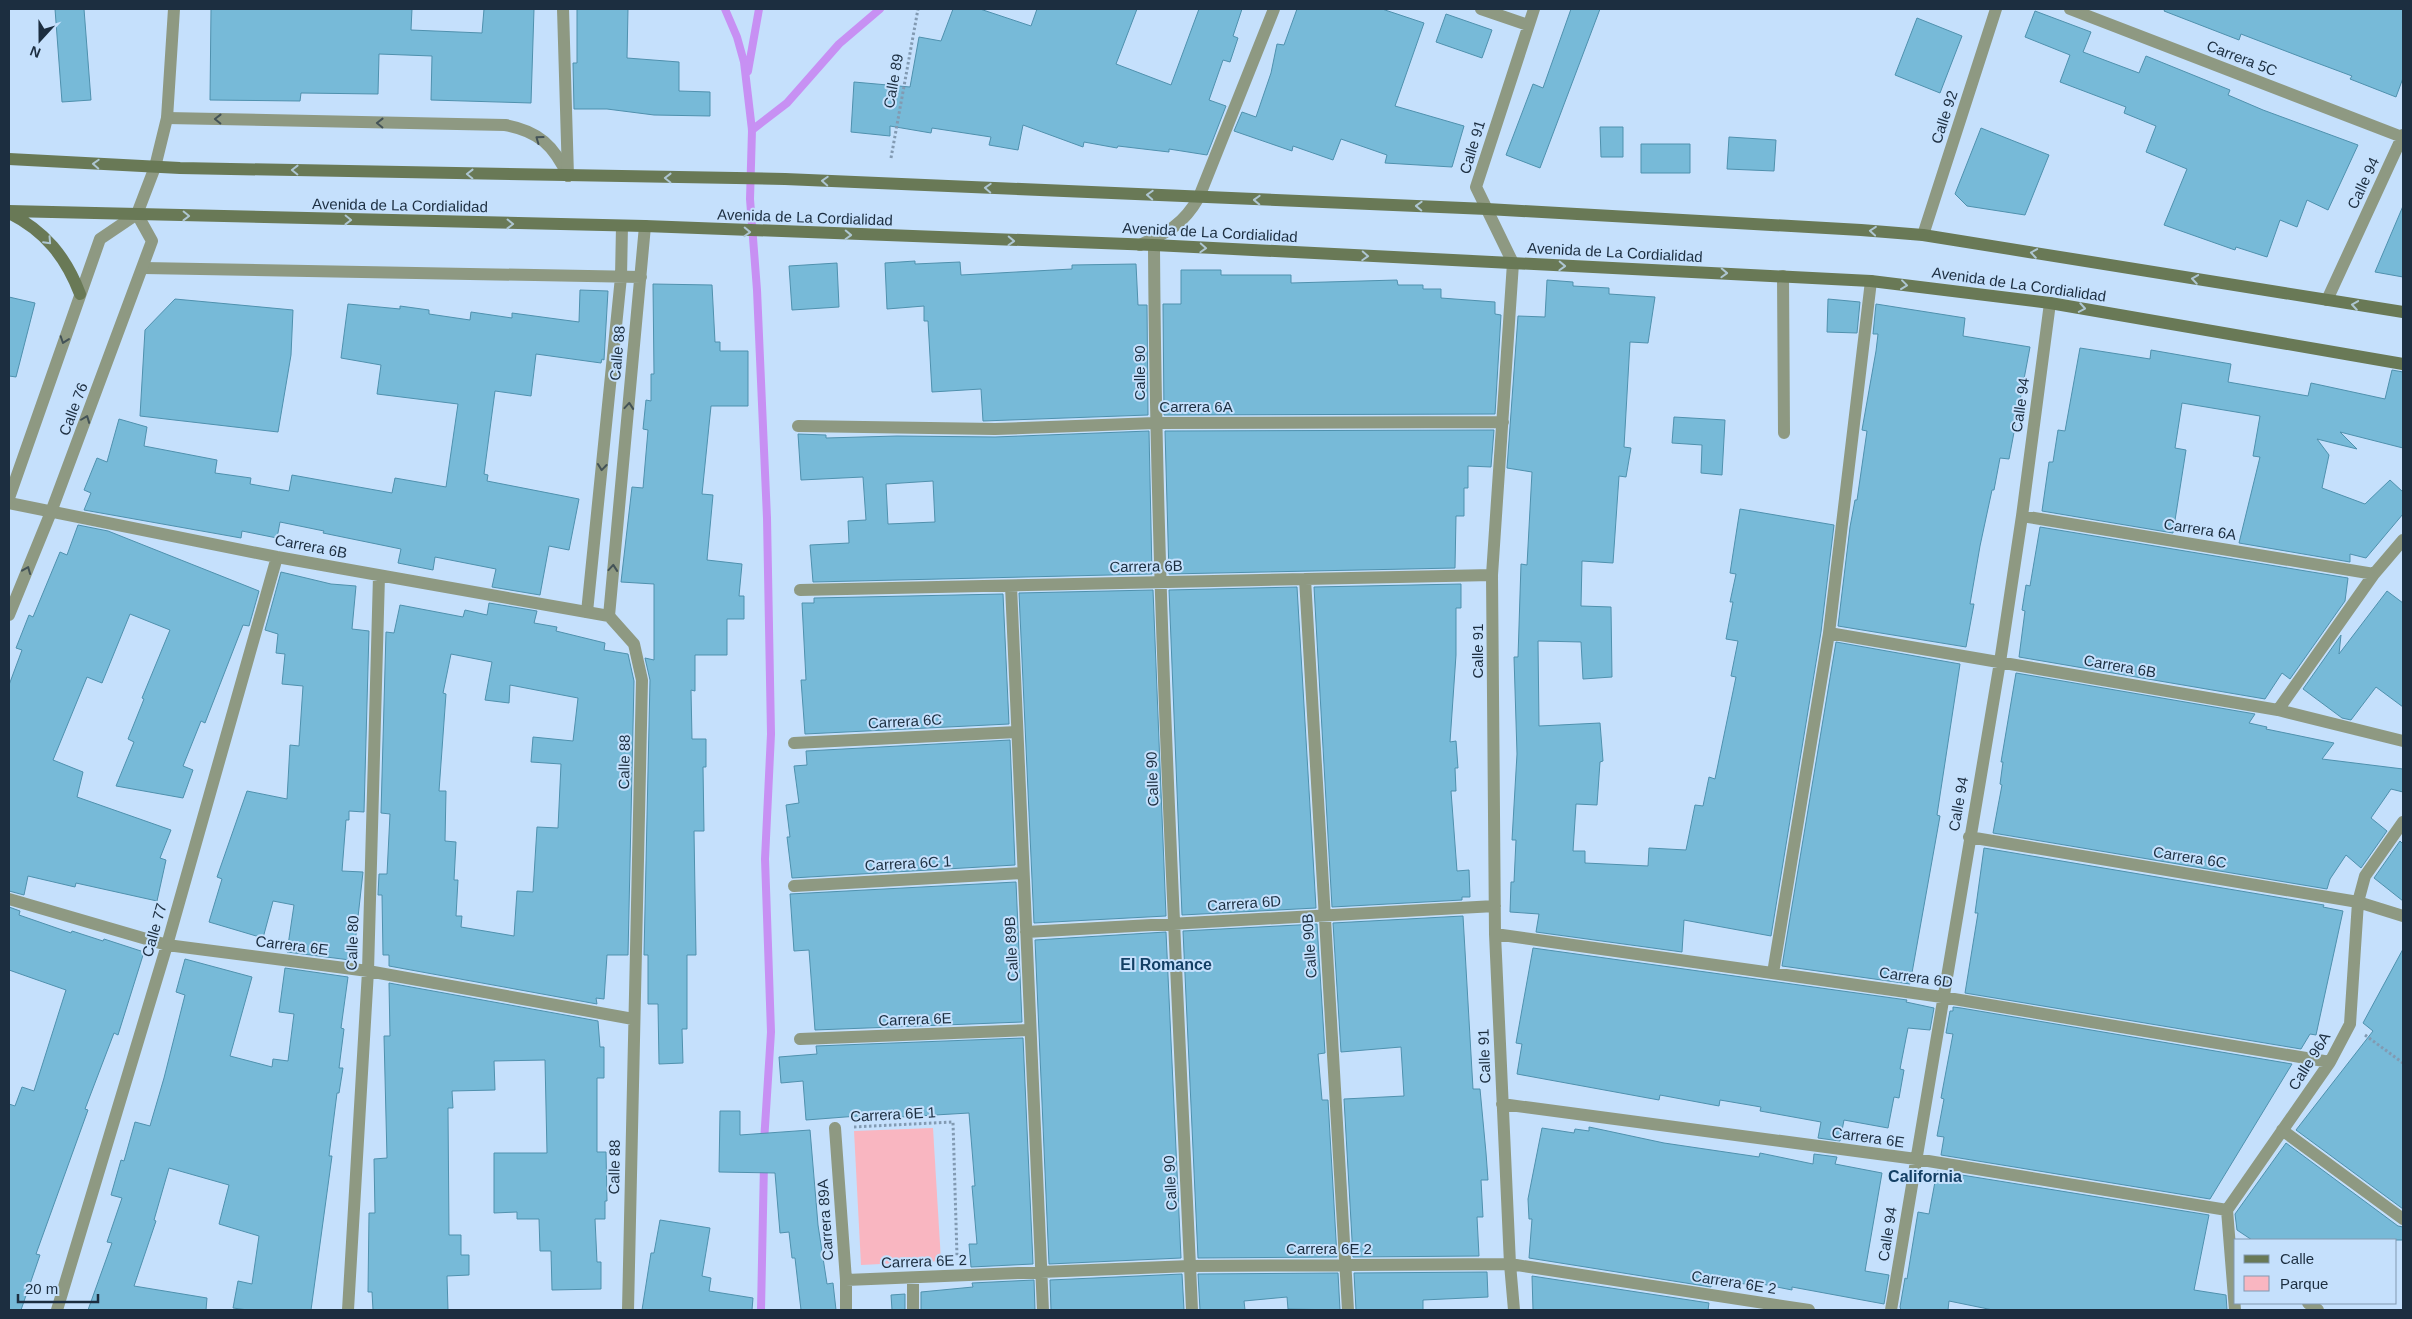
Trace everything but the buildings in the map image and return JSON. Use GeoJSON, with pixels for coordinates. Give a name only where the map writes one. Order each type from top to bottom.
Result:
{"type":"FeatureCollection","features":[{"type":"Feature","properties":{"kind":"main road","name":"Avenida de La Cordialidad"},"geometry":{"type":"LineString","coordinates":[[9,160],[156,167],[785,179],[1487,209],[1922,236],[2403,312]]}},
{"type":"Feature","properties":{"kind":"main road","name":"Avenida de La Cordialidad"},"geometry":{"type":"LineString","coordinates":[[9,212],[645,226],[782,233],[1140,245],[1871,281],[2050,303],[2403,364]]}},
{"type":"Feature","properties":{"kind":"main road"},"geometry":{"type":"LineString","coordinates":[[9,212],[26,222],[50,242],[72,273],[80,294]]}},
{"type":"Feature","properties":{"kind":"street"},"geometry":{"type":"LineString","coordinates":[[137,214],[156,167],[167,118],[174,9]]}},
{"type":"Feature","properties":{"kind":"street"},"geometry":{"type":"LineString","coordinates":[[563,9],[568,176]]}},
{"type":"Feature","properties":{"kind":"street"},"geometry":{"type":"LineString","coordinates":[[1140,245],[1177,226],[1190,212],[1199,198],[1274,9]]}},
{"type":"Feature","properties":{"kind":"street"},"geometry":{"type":"LineString","coordinates":[[1481,9],[1528,25]]}},
{"type":"Feature","properties":{"kind":"street","name":"Calle 91"},"geometry":{"type":"LineString","coordinates":[[1514,1310],[1510,1264],[1495,934],[1492,575],[1513,263],[1476,186],[1534,9]]}},
{"type":"Feature","properties":{"kind":"street","name":"Calle 92"},"geometry":{"type":"LineString","coordinates":[[1922,236],[1996,9]]}},
{"type":"Feature","properties":{"kind":"street","name":"Carrera 5C"},"geometry":{"type":"LineString","coordinates":[[2070,9],[2403,136]]}},
{"type":"Feature","properties":{"kind":"street"},"geometry":{"type":"LineString","coordinates":[[167,118],[505,125],[525,129],[556,152],[568,176]]}},
{"type":"Feature","properties":{"kind":"street","name":"Calle 94"},"geometry":{"type":"LineString","coordinates":[[2326,300],[2403,136]]}},
{"type":"Feature","properties":{"kind":"street","name":"Calle 76"},"geometry":{"type":"LineString","coordinates":[[9,498],[100,239],[137,214],[152,241],[144,268],[51,512],[9,615]]}},
{"type":"Feature","properties":{"kind":"street","name":"Calle 88"},"geometry":{"type":"LineString","coordinates":[[587,612],[621,277],[622,226]]}},
{"type":"Feature","properties":{"kind":"street","name":"Calle 88"},"geometry":{"type":"LineString","coordinates":[[628,1310],[642,680],[634,644],[608,616],[645,226]]}},
{"type":"Feature","properties":{"kind":"street","name":"Calle 90"},"geometry":{"type":"LineString","coordinates":[[1154,246],[1155,423],[1160,581],[1192,1310]]}},
{"type":"Feature","properties":{"kind":"street"},"geometry":{"type":"LineString","coordinates":[[144,268],[641,277]]}},
{"type":"Feature","properties":{"kind":"street"},"geometry":{"type":"LineString","coordinates":[[1783,276],[1784,433]]}},
{"type":"Feature","properties":{"kind":"street"},"geometry":{"type":"LineString","coordinates":[[1773,973],[1829,633],[1871,281]]}},
{"type":"Feature","properties":{"kind":"street","name":"Calle 94"},"geometry":{"type":"LineString","coordinates":[[1891,1310],[1942,997],[2000,662],[2022,516],[2050,303]]}},
{"type":"Feature","properties":{"kind":"street","name":"Carrera 6A"},"geometry":{"type":"LineString","coordinates":[[798,426],[995,429],[1155,423],[1503,422]]}},
{"type":"Feature","properties":{"kind":"street","name":"Carrera 6B"},"geometry":{"type":"LineString","coordinates":[[9,502],[277,557],[608,616]]}},
{"type":"Feature","properties":{"kind":"street","name":"Carrera 6A"},"geometry":{"type":"LineString","coordinates":[[2022,516],[2374,574]]}},
{"type":"Feature","properties":{"kind":"street"},"geometry":{"type":"LineString","coordinates":[[2278,710],[2374,574],[2403,540]]}},
{"type":"Feature","properties":{"kind":"street","name":"Calle 77"},"geometry":{"type":"LineString","coordinates":[[57,1310],[166,945],[277,557]]}},
{"type":"Feature","properties":{"kind":"street","name":"Carrera 6B"},"geometry":{"type":"LineString","coordinates":[[800,590],[1492,575]]}},
{"type":"Feature","properties":{"kind":"street","name":"Calle 80"},"geometry":{"type":"LineString","coordinates":[[348,1310],[368,971],[379,576]]}},
{"type":"Feature","properties":{"kind":"street","name":"Calle 90B"},"geometry":{"type":"LineString","coordinates":[[1306,580],[1323,914],[1348,1310]]}},
{"type":"Feature","properties":{"kind":"street","name":"Calle 89B"},"geometry":{"type":"LineString","coordinates":[[1011,586],[1043,1310]]}},
{"type":"Feature","properties":{"kind":"street","name":"Carrera 6B"},"geometry":{"type":"LineString","coordinates":[[1829,633],[2278,710],[2403,741]]}},
{"type":"Feature","properties":{"kind":"street","name":"Carrera 6C"},"geometry":{"type":"LineString","coordinates":[[794,743],[1017,732]]}},
{"type":"Feature","properties":{"kind":"street","name":"Calle 96A"},"geometry":{"type":"LineString","coordinates":[[2227,1210],[2330,1062],[2350,1024],[2358,902],[2365,876],[2403,822]]}},
{"type":"Feature","properties":{"kind":"street","name":"Carrera 6C"},"geometry":{"type":"LineString","coordinates":[[1969,837],[2358,902],[2403,916]]}},
{"type":"Feature","properties":{"kind":"street","name":"Carrera 6C 1"},"geometry":{"type":"LineString","coordinates":[[794,886],[1023,873]]}},
{"type":"Feature","properties":{"kind":"street","name":"Carrera 6E"},"geometry":{"type":"LineString","coordinates":[[9,899],[166,945],[368,971],[634,1019]]}},
{"type":"Feature","properties":{"kind":"street","name":"Carrera 6D"},"geometry":{"type":"LineString","coordinates":[[1026,932],[1323,914],[1495,906]]}},
{"type":"Feature","properties":{"kind":"street","name":"Carrera 6D"},"geometry":{"type":"LineString","coordinates":[[1495,934],[1942,997],[2330,1062]]}},
{"type":"Feature","properties":{"kind":"street","name":"Carrera 6E"},"geometry":{"type":"LineString","coordinates":[[800,1039],[1030,1030]]}},
{"type":"Feature","properties":{"kind":"street","name":"Carrera 6E"},"geometry":{"type":"LineString","coordinates":[[1502,1104],[1916,1159],[2227,1210]]}},
{"type":"Feature","properties":{"kind":"street","name":"Carrera 89A"},"geometry":{"type":"LineString","coordinates":[[834,1128],[846,1280],[846,1310]]}},
{"type":"Feature","properties":{"kind":"street"},"geometry":{"type":"LineString","coordinates":[[2282,1130],[2403,1219]]}},
{"type":"Feature","properties":{"kind":"street"},"geometry":{"type":"LineString","coordinates":[[2227,1210],[2233,1244],[2234,1277]]}},
{"type":"Feature","properties":{"kind":"street","name":"Carrera 6E 2"},"geometry":{"type":"LineString","coordinates":[[846,1280],[957,1277],[1190,1266],[1510,1264],[1809,1310]]}},
{"type":"Feature","properties":{"kind":"street"},"geometry":{"type":"LineString","coordinates":[[912,1278],[912,1310]]}},
{"type":"Feature","properties":{"kind":"path","name":"Calle 89"},"geometry":{"type":"LineString","coordinates":[[891,158],[918,9]]}},
{"type":"Feature","properties":{"kind":"path"},"geometry":{"type":"LineString","coordinates":[[2350,1024],[2403,1062]]}},
{"type":"Feature","properties":{"kind":"path","name":"Carrera 6E 1"},"geometry":{"type":"LineString","coordinates":[[834,1128],[953,1122],[957,1277]]}},
{"type":"Feature","properties":{"kind":"green space"},"geometry":{"type":"Polygon","coordinates":[[[933,1128],[941,1261],[861,1265],[854,1131],[933,1128]]]}},
{"type":"Feature","properties":{"kind":"waterway"},"geometry":{"type":"LineString","coordinates":[[725,9],[737,37],[744,62],[752,130],[750,199],[757,290],[767,518],[771,734],[765,859],[771,1032],[764,1142]]}},
{"type":"Feature","properties":{"kind":"waterway"},"geometry":{"type":"LineString","coordinates":[[748,71],[759,9]]}},
{"type":"Feature","properties":{"kind":"waterway"},"geometry":{"type":"LineString","coordinates":[[752,130],[787,103],[839,44],[880,9]]}},
{"type":"Feature","properties":{"kind":"waterway"},"geometry":{"type":"LineString","coordinates":[[761,1310],[764,1163]]}},
{"type":"Feature","properties":{"kind":"district","name":"El Romance"},"geometry":{"type":"Point","coordinates":[1166,964]}},
{"type":"Feature","properties":{"kind":"district","name":"California"},"geometry":{"type":"Point","coordinates":[1925,1176]}}]}
